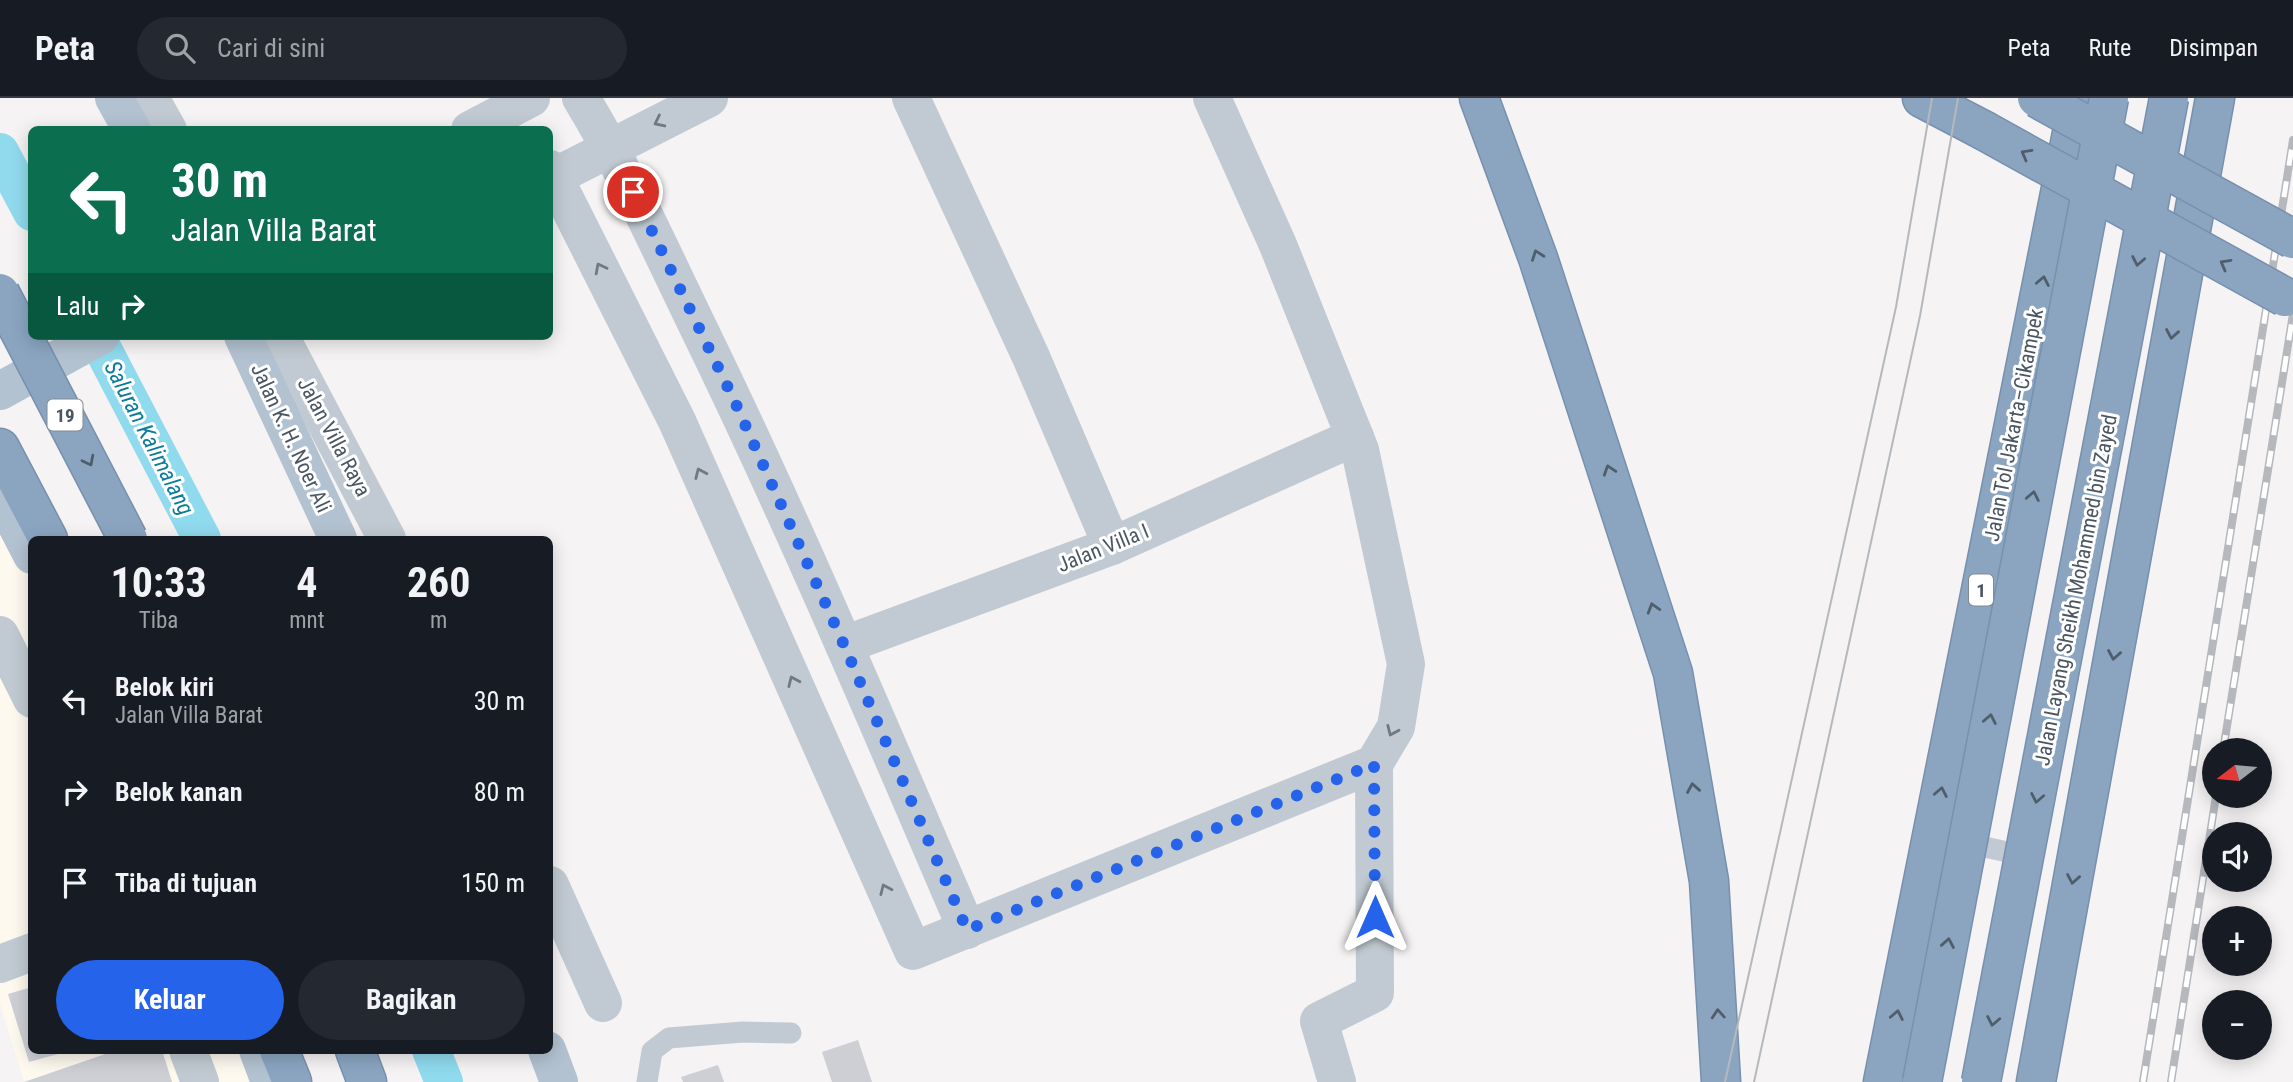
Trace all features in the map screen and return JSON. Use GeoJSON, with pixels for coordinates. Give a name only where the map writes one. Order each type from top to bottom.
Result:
{"type":"FeatureCollection","features":[{"type":"Feature","properties":{"kind":"highway"},"geometry":{"type":"LineString","coordinates":[[1479,98],[1538,258],[1673,673],[1709,881],[1721,1082]]}},
{"type":"Feature","properties":{"kind":"highway"},"geometry":{"type":"LineString","coordinates":[[1922,98],[2289,299]]}},
{"type":"Feature","properties":{"kind":"highway"},"geometry":{"type":"LineString","coordinates":[[2037,98],[2293,239]]}},
{"type":"Feature","properties":{"kind":"highway","name":"Jalan Tol Jakarta–Cikampek"},"geometry":{"type":"LineString","coordinates":[[1883,1082],[2079,98]]}},
{"type":"Feature","properties":{"kind":"highway","name":"1"},"geometry":{"type":"LineString","coordinates":[[1923,1082],[1966,843],[2109,98]]}},
{"type":"Feature","properties":{"kind":"highway","name":"Jalan Layang Sheikh Mohammed bin Zayed"},"geometry":{"type":"LineString","coordinates":[[1981,1082],[2169,98]]}},
{"type":"Feature","properties":{"kind":"highway"},"geometry":{"type":"LineString","coordinates":[[2035,1082],[2215,98]]}},
{"type":"Feature","properties":{"kind":"highway","name":"19"},"geometry":{"type":"LineString","coordinates":[[0,293],[126,536]]}},
{"type":"Feature","properties":{"kind":"highway"},"geometry":{"type":"LineString","coordinates":[[0,448],[45,536]]}},
{"type":"Feature","properties":{"kind":"highway"},"geometry":{"type":"LineString","coordinates":[[356,1054],[367,1082]]}},
{"type":"Feature","properties":{"kind":"main road"},"geometry":{"type":"LineString","coordinates":[[114,98],[130,126]]}},
{"type":"Feature","properties":{"kind":"main road"},"geometry":{"type":"LineString","coordinates":[[0,391],[92,340]]}},
{"type":"Feature","properties":{"kind":"main road","name":"Jalan K. H. Noer Ali"},"geometry":{"type":"LineString","coordinates":[[245,340],[337,536]]}},
{"type":"Feature","properties":{"kind":"main road"},"geometry":{"type":"LineString","coordinates":[[0,493],[28,547]]}},
{"type":"Feature","properties":{"kind":"main road"},"geometry":{"type":"LineString","coordinates":[[548,1054],[559,1082]]}},
{"type":"Feature","properties":{"kind":"street"},"geometry":{"type":"LineString","coordinates":[[150,98],[166,126]]}},
{"type":"Feature","properties":{"kind":"street"},"geometry":{"type":"LineString","coordinates":[[581,98],[610,146],[734,400],[967,930]]}},
{"type":"Feature","properties":{"kind":"street"},"geometry":{"type":"LineString","coordinates":[[553,173],[709,98]]}},
{"type":"Feature","properties":{"kind":"street"},"geometry":{"type":"LineString","coordinates":[[911,98],[1031,357],[1112,547]]}},
{"type":"Feature","properties":{"kind":"street"},"geometry":{"type":"LineString","coordinates":[[1212,98],[1278,245],[1360,450],[1406,664],[1396,727],[1374,764],[1375,993],[1319,1021],[1337,1082]]}},
{"type":"Feature","properties":{"kind":"street"},"geometry":{"type":"LineString","coordinates":[[479,126],[519,108]]}},
{"type":"Feature","properties":{"kind":"street"},"geometry":{"type":"LineString","coordinates":[[553,175],[677,421],[913,951],[1374,764]]}},
{"type":"Feature","properties":{"kind":"street","name":"Jalan Villa Raya"},"geometry":{"type":"LineString","coordinates":[[282,340],[385,536]]}},
{"type":"Feature","properties":{"kind":"street","name":"Jalan Villa I"},"geometry":{"type":"LineString","coordinates":[[844,645],[1112,547],[1355,437]]}},
{"type":"Feature","properties":{"kind":"street"},"geometry":{"type":"LineString","coordinates":[[0,635],[28,692]]}},
{"type":"Feature","properties":{"kind":"street"},"geometry":{"type":"LineString","coordinates":[[553,892],[603,1003]]}},
{"type":"Feature","properties":{"kind":"street"},"geometry":{"type":"LineString","coordinates":[[0,964],[28,954]]}},
{"type":"Feature","properties":{"kind":"street"},"geometry":{"type":"LineString","coordinates":[[190,1054],[200,1082]]}},
{"type":"Feature","properties":{"kind":"lane"},"geometry":{"type":"LineString","coordinates":[[1966,843],[2026,856]]}},
{"type":"Feature","properties":{"kind":"lane"},"geometry":{"type":"LineString","coordinates":[[648,1082],[653,1051],[669,1038],[743,1032],[791,1033]]}},
{"type":"Feature","properties":{"kind":"shaded area"},"geometry":{"type":"Polygon","coordinates":[[[0,493],[28,549],[28,1054],[260,1054],[270,1082],[24,1082],[0,1004],[0,493]]]}},
{"type":"Feature","properties":{"kind":"building"},"geometry":{"type":"Polygon","coordinates":[[[28,988],[28,1054],[58,1054],[29,1062],[8,994],[28,988]]]}},
{"type":"Feature","properties":{"kind":"building"},"geometry":{"type":"Polygon","coordinates":[[[858,1040],[872,1082],[832,1082],[822,1052],[858,1040]]]}},
{"type":"Feature","properties":{"kind":"building"},"geometry":{"type":"Polygon","coordinates":[[[105,1054],[163,1054],[172,1082],[24,1082],[105,1054]]]}},
{"type":"Feature","properties":{"kind":"building"},"geometry":{"type":"Polygon","coordinates":[[[718,1065],[724,1082],[683,1082],[681,1077],[718,1065]]]}},
{"type":"Feature","properties":{"kind":"waterway","name":"Saluran Kalimalang"},"geometry":{"type":"LineString","coordinates":[[0,152],[28,204]]}},
{"type":"Feature","properties":{"kind":"waterway","name":"Saluran Kalimalang"},"geometry":{"type":"LineString","coordinates":[[98,340],[200,536]]}},
{"type":"Feature","properties":{"kind":"waterway","name":"Saluran Kalimalang"},"geometry":{"type":"LineString","coordinates":[[433,1054],[444,1082]]}},
{"type":"Feature","properties":{"kind":"tram line"},"geometry":{"type":"LineString","coordinates":[[1725,1082],[1896,307],[1932,98]]}},
{"type":"Feature","properties":{"kind":"tram line"},"geometry":{"type":"LineString","coordinates":[[1754,1082],[1920,316],[1958,98]]}},
{"type":"Feature","properties":{"kind":"railway"},"geometry":{"type":"LineString","coordinates":[[2143,1082],[2293,140]]}},
{"type":"Feature","properties":{"kind":"railway"},"geometry":{"type":"LineString","coordinates":[[2225,738],[2293,314]]}},
{"type":"Feature","properties":{"kind":"railway"},"geometry":{"type":"LineString","coordinates":[[2171,1082],[2214,808]]}},
{"type":"Feature","properties":{"kind":"route"},"geometry":{"type":"LineString","coordinates":[[633,192],[734,400],[967,930],[1374,764],[1375,917]]}}]}
